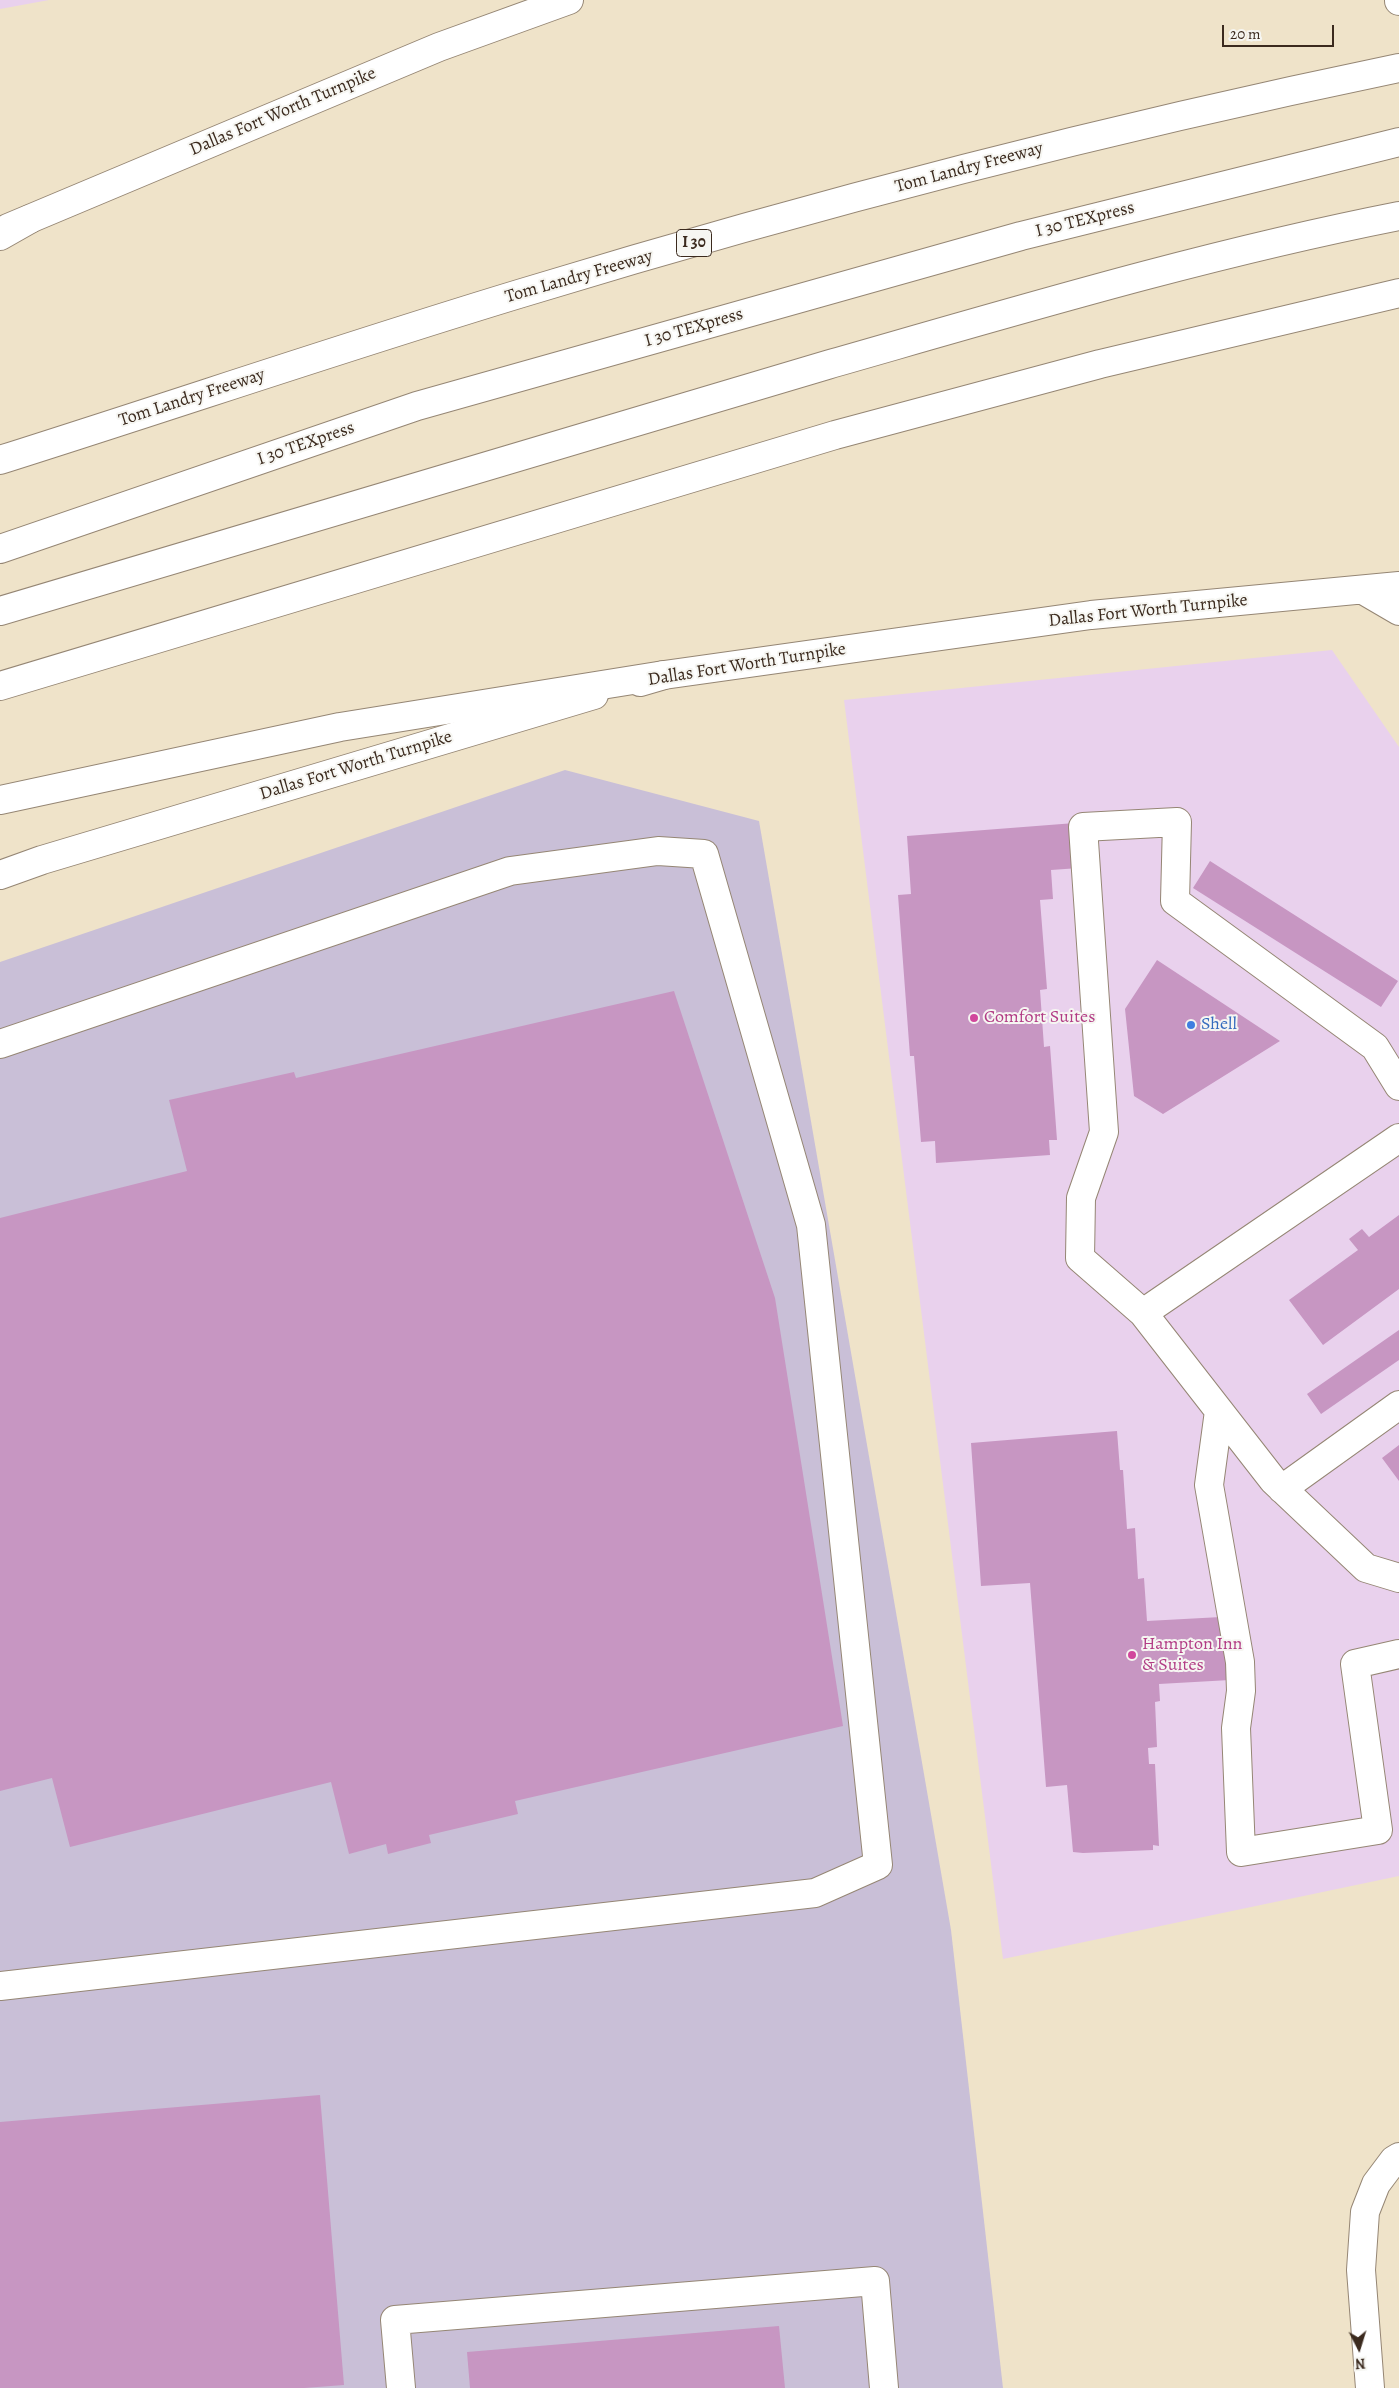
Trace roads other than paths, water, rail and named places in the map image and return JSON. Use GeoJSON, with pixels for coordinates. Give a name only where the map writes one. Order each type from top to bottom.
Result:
{"type":"FeatureCollection","features":[{"type":"Feature","properties":{"kind":"main road","name":"Dallas Fort Worth Turnpike"},"geometry":{"type":"LineString","coordinates":[[0,232],[439,47],[568,0]]}},
{"type":"Feature","properties":{"kind":"main road","name":"Tom Landry Freeway"},"geometry":{"type":"LineString","coordinates":[[0,460],[522,293],[784,216],[1048,147],[1399,68]]}},
{"type":"Feature","properties":{"kind":"main road","name":"I 30 TEXpress"},"geometry":{"type":"LineString","coordinates":[[0,550],[418,406],[1022,236],[1399,142]]}},
{"type":"Feature","properties":{"kind":"main road"},"geometry":{"type":"LineString","coordinates":[[0,611],[643,418],[1060,298],[1338,228],[1399,216]]}},
{"type":"Feature","properties":{"kind":"main road"},"geometry":{"type":"LineString","coordinates":[[0,236],[30,219]]}},
{"type":"Feature","properties":{"kind":"main road"},"geometry":{"type":"LineString","coordinates":[[0,686],[835,435],[1100,364],[1399,293]]}},
{"type":"Feature","properties":{"kind":"main road","name":"Dallas Fort Worth Turnpike"},"geometry":{"type":"LineString","coordinates":[[0,875],[42,860],[664,675],[1091,615],[1399,586]]}},
{"type":"Feature","properties":{"kind":"main road"},"geometry":{"type":"LineString","coordinates":[[1363,590],[1399,611]]}},
{"type":"Feature","properties":{"kind":"main road"},"geometry":{"type":"LineString","coordinates":[[0,800],[340,728],[664,675]]}},
{"type":"Feature","properties":{"kind":"main road"},"geometry":{"type":"LineString","coordinates":[[1399,1086],[1374,1047],[1175,901],[1177,822],[1083,827],[1104,1132],[1081,1198],[1080,1258],[1143,1313],[1273,1480],[1366,1568],[1399,1578]]}},
{"type":"Feature","properties":{"kind":"main road"},"geometry":{"type":"LineString","coordinates":[[0,1044],[510,870],[658,851],[704,854],[811,1225],[878,1865],[815,1893],[0,1986]]}},
{"type":"Feature","properties":{"kind":"main road"},"geometry":{"type":"LineString","coordinates":[[1143,1313],[1399,1138]]}},
{"type":"Feature","properties":{"kind":"main road"},"geometry":{"type":"LineString","coordinates":[[1282,1489],[1399,1405]]}},
{"type":"Feature","properties":{"kind":"main road"},"geometry":{"type":"LineString","coordinates":[[1219,1411],[1209,1485],[1240,1662],[1241,1691],[1236,1728],[1242,1852],[1378,1830],[1355,1664],[1399,1654]]}},
{"type":"Feature","properties":{"kind":"main road"},"geometry":{"type":"LineString","coordinates":[[1370,2388],[1361,2270],[1365,2212],[1376,2184],[1399,2156]]}},
{"type":"Feature","properties":{"kind":"main road"},"geometry":{"type":"LineString","coordinates":[[401,2388],[395,2320],[875,2281],[884,2388]]}},
{"type":"Feature","properties":{"kind":"place","name":"Comfort Suites"},"geometry":{"type":"Point","coordinates":[974,1018]}},
{"type":"Feature","properties":{"kind":"place","name":"Shell"},"geometry":{"type":"Point","coordinates":[1191,1025]}},
{"type":"Feature","properties":{"kind":"place","name":"Hampton Inn & Suites"},"geometry":{"type":"Point","coordinates":[1132,1655]}}]}
